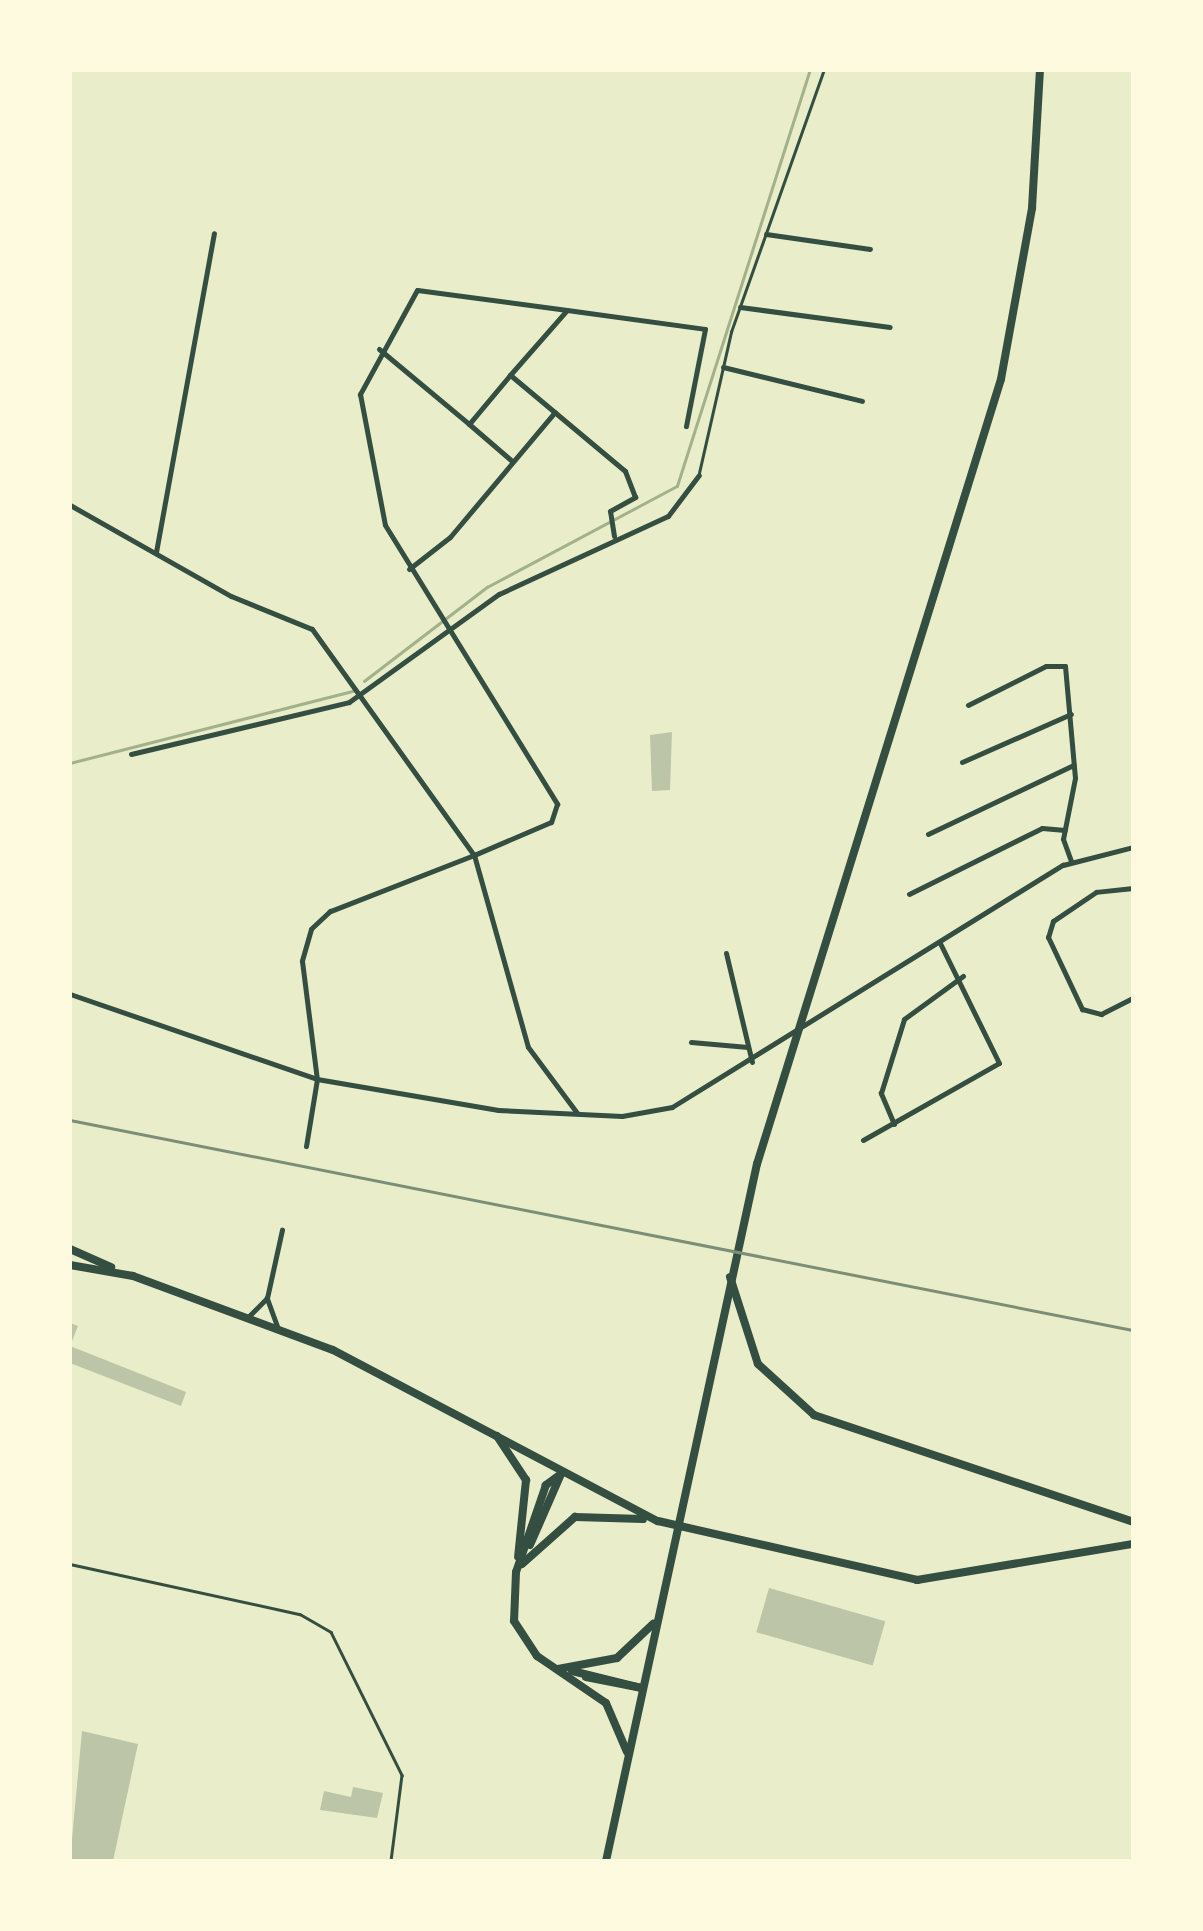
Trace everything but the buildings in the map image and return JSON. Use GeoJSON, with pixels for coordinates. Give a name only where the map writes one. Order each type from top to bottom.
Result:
{"type":"FeatureCollection","features":[{"type":"Feature","properties":{"kind":"main road"},"geometry":{"type":"LineString","coordinates":[[606,1861],[729,1273],[815,966],[1001,379],[1032,208],[1040,70]]}},
{"type":"Feature","properties":{"kind":"main road"},"geometry":{"type":"LineString","coordinates":[[70,1250],[120,1272],[277,1326],[494,1432],[562,1474],[658,1521]]}},
{"type":"Feature","properties":{"kind":"main road"},"geometry":{"type":"LineString","coordinates":[[70,1265],[120,1272]]}},
{"type":"Feature","properties":{"kind":"main road"},"geometry":{"type":"LineString","coordinates":[[729,1273],[748,1346],[769,1379],[814,1415],[880,1442],[1133,1522]]}},
{"type":"Feature","properties":{"kind":"main road"},"geometry":{"type":"LineString","coordinates":[[494,1432],[526,1480],[514,1621],[530,1649],[606,1703],[628,1754]]}},
{"type":"Feature","properties":{"kind":"main road"},"geometry":{"type":"LineString","coordinates":[[516,1572],[546,1485],[562,1474]]}},
{"type":"Feature","properties":{"kind":"main road"},"geometry":{"type":"LineString","coordinates":[[516,1572],[550,1530],[575,1517],[658,1521],[909,1580],[1130,1546]]}},
{"type":"Feature","properties":{"kind":"main road"},"geometry":{"type":"LineString","coordinates":[[558,1669],[617,1658],[656,1621]]}},
{"type":"Feature","properties":{"kind":"main road"},"geometry":{"type":"LineString","coordinates":[[558,1669],[642,1688]]}},
{"type":"Feature","properties":{"kind":"street"},"geometry":{"type":"LineString","coordinates":[[156,552],[214,233]]}},
{"type":"Feature","properties":{"kind":"street"},"geometry":{"type":"LineString","coordinates":[[766,234],[870,249]]}},
{"type":"Feature","properties":{"kind":"street"},"geometry":{"type":"LineString","coordinates":[[306,1146],[317,1079],[302,962],[311,929],[330,911],[474,855],[559,811],[451,625],[409,569],[385,525],[360,394],[378,349],[416,290],[705,329],[686,426]]}},
{"type":"Feature","properties":{"kind":"street"},"geometry":{"type":"LineString","coordinates":[[740,308],[890,327]]}},
{"type":"Feature","properties":{"kind":"street"},"geometry":{"type":"LineString","coordinates":[[468,424],[566,310]]}},
{"type":"Feature","properties":{"kind":"street"},"geometry":{"type":"LineString","coordinates":[[378,349],[512,462]]}},
{"type":"Feature","properties":{"kind":"street"},"geometry":{"type":"LineString","coordinates":[[723,367],[862,401]]}},
{"type":"Feature","properties":{"kind":"street"},"geometry":{"type":"LineString","coordinates":[[510,375],[634,485],[635,496],[610,512],[614,534]]}},
{"type":"Feature","properties":{"kind":"street"},"geometry":{"type":"LineString","coordinates":[[409,569],[450,537],[555,412]]}},
{"type":"Feature","properties":{"kind":"street"},"geometry":{"type":"LineString","coordinates":[[131,754],[321,713],[362,692],[451,625],[614,534],[680,507],[699,475]]}},
{"type":"Feature","properties":{"kind":"street"},"geometry":{"type":"LineString","coordinates":[[70,505],[312,629],[362,692],[474,855],[528,1046],[577,1113]]}},
{"type":"Feature","properties":{"kind":"street"},"geometry":{"type":"LineString","coordinates":[[1133,555],[1133,623]]}},
{"type":"Feature","properties":{"kind":"street"},"geometry":{"type":"LineString","coordinates":[[968,705],[1060,664],[1071,714],[1074,765],[1065,830],[1071,861]]}},
{"type":"Feature","properties":{"kind":"street"},"geometry":{"type":"LineString","coordinates":[[962,762],[1071,714]]}},
{"type":"Feature","properties":{"kind":"street"},"geometry":{"type":"LineString","coordinates":[[928,834],[1074,765]]}},
{"type":"Feature","properties":{"kind":"street"},"geometry":{"type":"LineString","coordinates":[[910,894],[1042,828],[1065,830]]}},
{"type":"Feature","properties":{"kind":"street"},"geometry":{"type":"LineString","coordinates":[[70,994],[317,1079],[425,1102],[577,1113],[672,1107],[752,1062],[1071,861],[1133,847]]}},
{"type":"Feature","properties":{"kind":"street"},"geometry":{"type":"LineString","coordinates":[[1133,888],[1100,890],[1048,928],[1082,1009],[1101,1014],[1133,998]]}},
{"type":"Feature","properties":{"kind":"street"},"geometry":{"type":"LineString","coordinates":[[863,1140],[997,1068],[998,1051],[963,976],[940,943]]}},
{"type":"Feature","properties":{"kind":"street"},"geometry":{"type":"LineString","coordinates":[[726,953],[752,1062]]}},
{"type":"Feature","properties":{"kind":"street"},"geometry":{"type":"LineString","coordinates":[[894,1124],[881,1093],[904,1019],[963,976]]}},
{"type":"Feature","properties":{"kind":"street"},"geometry":{"type":"LineString","coordinates":[[691,1042],[748,1046]]}},
{"type":"Feature","properties":{"kind":"street"},"geometry":{"type":"LineString","coordinates":[[277,1326],[268,1298],[282,1230]]}},
{"type":"Feature","properties":{"kind":"street"},"geometry":{"type":"LineString","coordinates":[[249,1316],[268,1298]]}},
{"type":"Feature","properties":{"kind":"lane"},"geometry":{"type":"LineString","coordinates":[[699,475],[740,308],[824,70]]}},
{"type":"Feature","properties":{"kind":"lane"},"geometry":{"type":"LineString","coordinates":[[70,1564],[300,1614],[330,1632],[402,1775],[391,1861]]}},
{"type":"Feature","properties":{"kind":"waterway"},"geometry":{"type":"LineString","coordinates":[[364,681],[487,587],[677,486],[810,70]]}},
{"type":"Feature","properties":{"kind":"waterway"},"geometry":{"type":"LineString","coordinates":[[70,763],[353,691]]}},
{"type":"Feature","properties":{"kind":"railway"},"geometry":{"type":"LineString","coordinates":[[70,1120],[1133,1330]]}}]}
